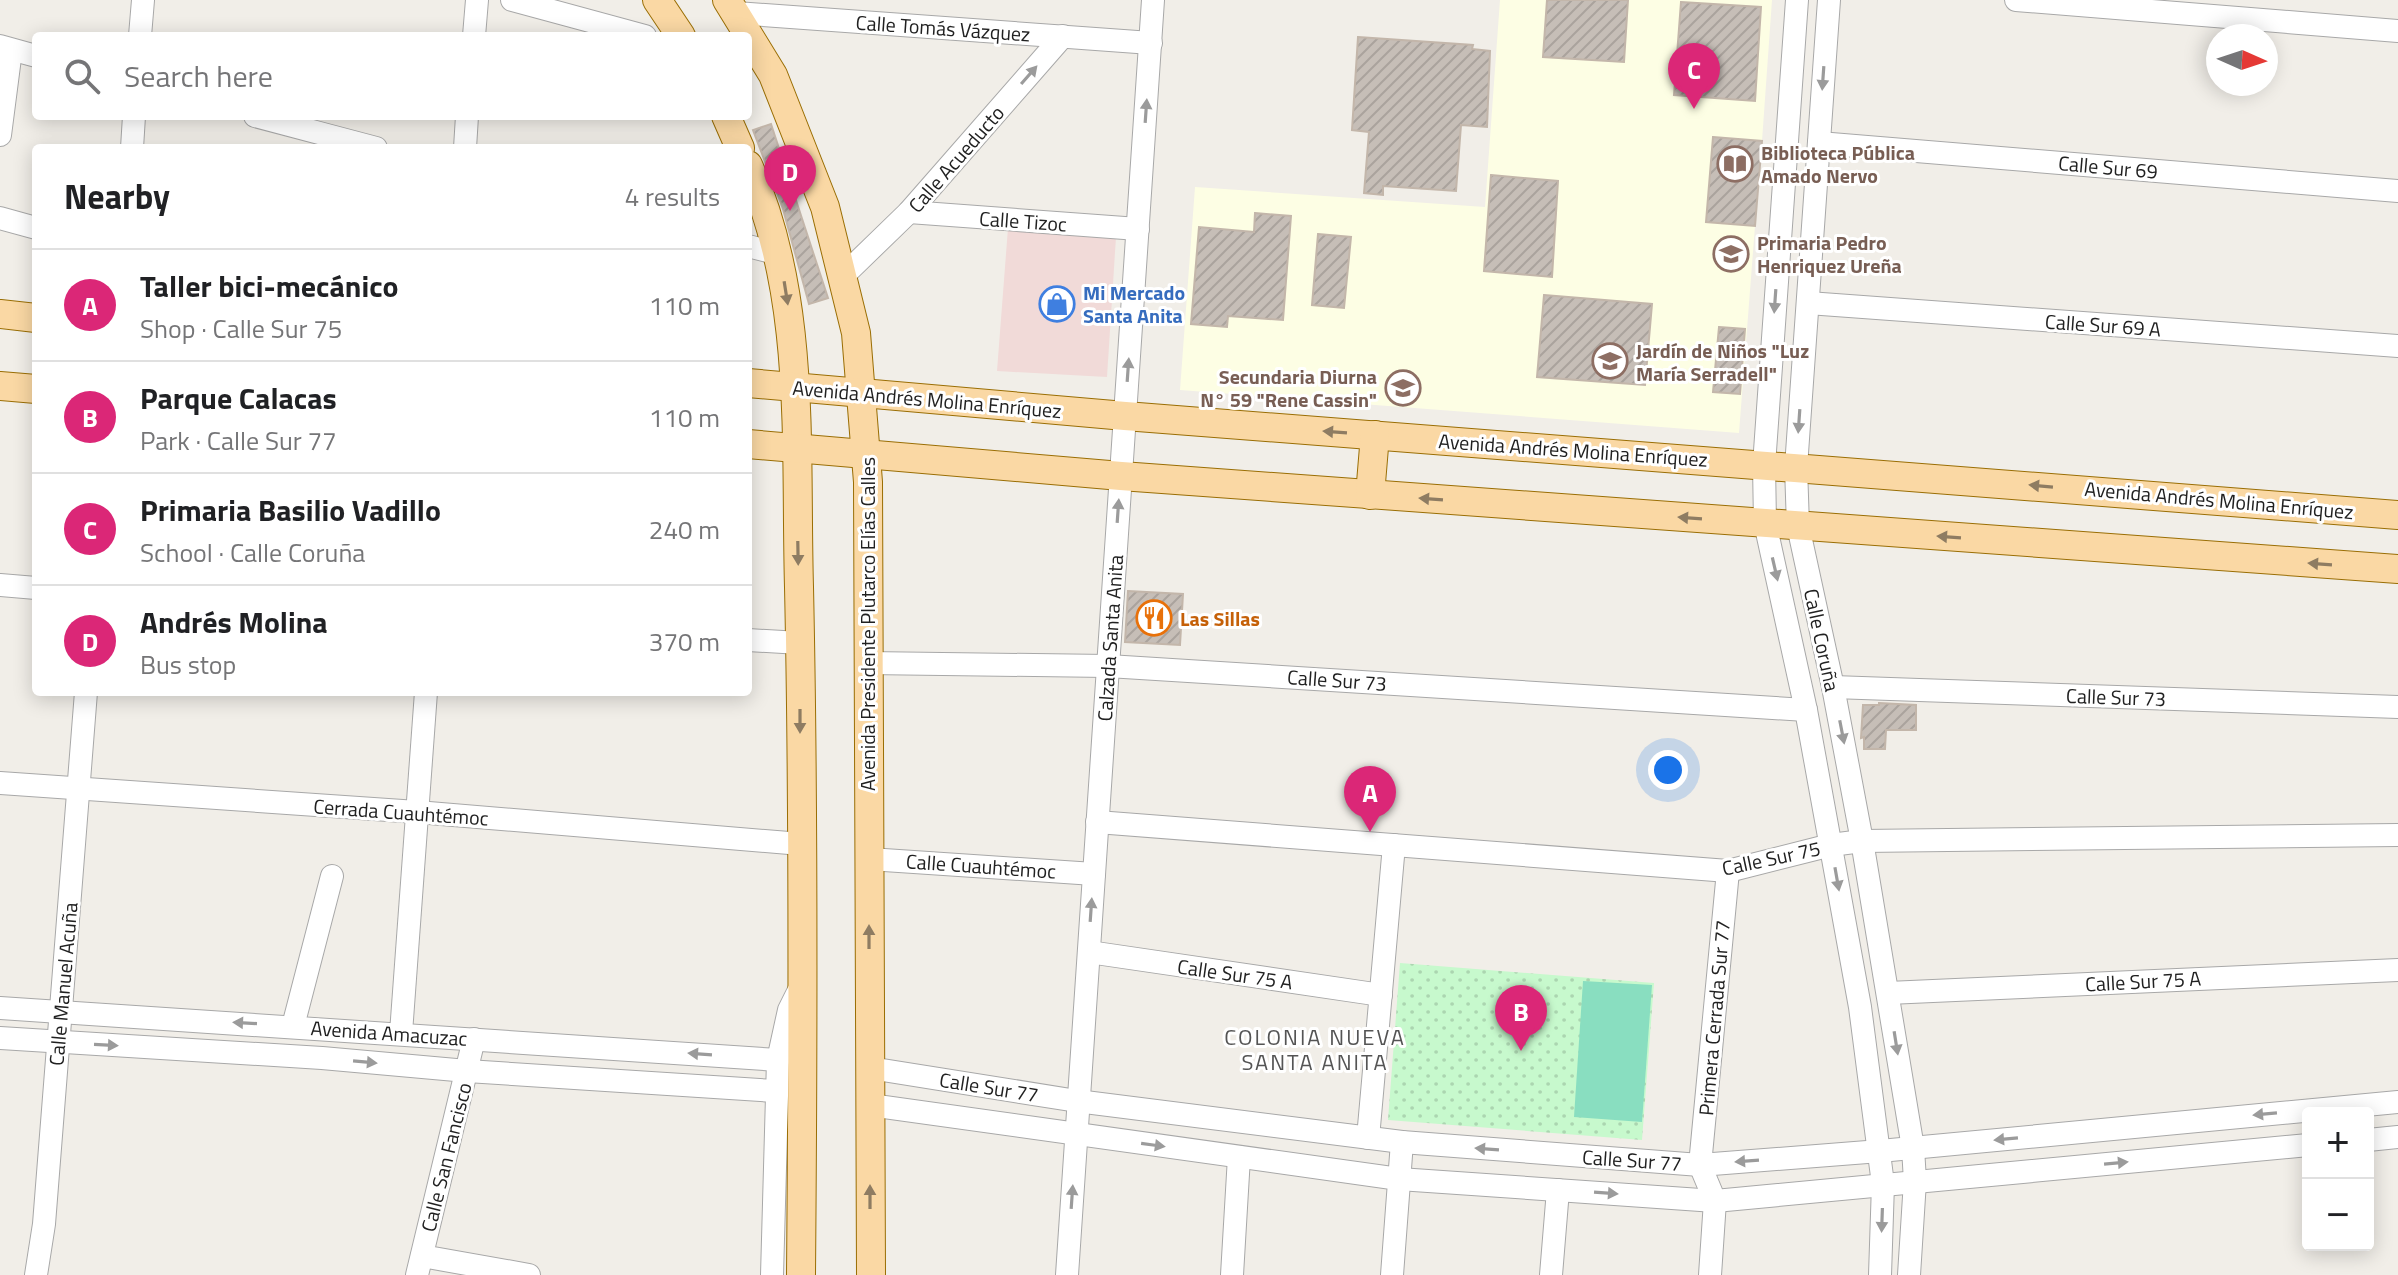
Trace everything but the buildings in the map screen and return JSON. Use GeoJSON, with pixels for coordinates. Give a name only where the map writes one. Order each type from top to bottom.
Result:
{"type":"FeatureCollection","features":[{"type":"Feature","properties":{"kind":"main road"},"geometry":{"type":"LineString","coordinates":[[657,0],[678,32]]}},
{"type":"Feature","properties":{"kind":"main road","name":"Avenida Presidente Plutarco Elías Calles"},"geometry":{"type":"LineString","coordinates":[[732,6],[747,32]]}},
{"type":"Feature","properties":{"kind":"main road","name":"Avenida Presidente Plutarco Elías Calles"},"geometry":{"type":"LineString","coordinates":[[752,40],[773,75],[825,207],[856,333],[862,393],[866,454],[871,1275]]}},
{"type":"Feature","properties":{"kind":"main road"},"geometry":{"type":"LineString","coordinates":[[728,120],[738,144]]}},
{"type":"Feature","properties":{"kind":"main road"},"geometry":{"type":"LineString","coordinates":[[752,176],[779,254],[792,335],[800,643],[803,983],[801,1275]]}},
{"type":"Feature","properties":{"kind":"main road"},"geometry":{"type":"LineString","coordinates":[[0,314],[32,318]]}},
{"type":"Feature","properties":{"kind":"main road","name":"Avenida Andrés Molina Enríquez"},"geometry":{"type":"LineString","coordinates":[[752,383],[1125,416],[2398,515]]}},
{"type":"Feature","properties":{"kind":"main road"},"geometry":{"type":"LineString","coordinates":[[0,386],[32,389]]}},
{"type":"Feature","properties":{"kind":"main road"},"geometry":{"type":"LineString","coordinates":[[1370,495],[1375,435]]}},
{"type":"Feature","properties":{"kind":"main road"},"geometry":{"type":"LineString","coordinates":[[752,444],[1370,495],[2398,569]]}},
{"type":"Feature","properties":{"kind":"street"},"geometry":{"type":"LineString","coordinates":[[140,32],[143,0]]}},
{"type":"Feature","properties":{"kind":"street"},"geometry":{"type":"LineString","coordinates":[[474,32],[477,0]]}},
{"type":"Feature","properties":{"kind":"street"},"geometry":{"type":"LineString","coordinates":[[512,0],[630,32]]}},
{"type":"Feature","properties":{"kind":"street","name":"Calzada Santa Anita"},"geometry":{"type":"LineString","coordinates":[[1067,1275],[1153,0]]}},
{"type":"Feature","properties":{"kind":"street","name":"Calle Coruña"},"geometry":{"type":"LineString","coordinates":[[1797,0],[1764,465],[1765,523],[1806,710],[1860,1007],[1883,1184],[1880,1275]]}},
{"type":"Feature","properties":{"kind":"street","name":"Calle Coruña"},"geometry":{"type":"LineString","coordinates":[[1829,0],[1796,467],[1798,526],[1862,841],[1913,1148],[1915,1181],[1909,1275]]}},
{"type":"Feature","properties":{"kind":"street"},"geometry":{"type":"LineString","coordinates":[[2016,0],[2398,31]]}},
{"type":"Feature","properties":{"kind":"street","name":"Calle Tomás Vázquez"},"geometry":{"type":"LineString","coordinates":[[732,6],[799,9],[1151,43]]}},
{"type":"Feature","properties":{"kind":"street","name":"Calle Acueducto"},"geometry":{"type":"LineString","coordinates":[[843,276],[909,212],[1063,36]]}},
{"type":"Feature","properties":{"kind":"street"},"geometry":{"type":"LineString","coordinates":[[0,135],[6,48],[32,55]]}},
{"type":"Feature","properties":{"kind":"street"},"geometry":{"type":"LineString","coordinates":[[132,144],[134,120]]}},
{"type":"Feature","properties":{"kind":"street"},"geometry":{"type":"LineString","coordinates":[[270,120],[361,144]]}},
{"type":"Feature","properties":{"kind":"street"},"geometry":{"type":"LineString","coordinates":[[465,144],[467,120]]}},
{"type":"Feature","properties":{"kind":"street","name":"Calle Sur 69"},"geometry":{"type":"LineString","coordinates":[[1819,143],[2398,191]]}},
{"type":"Feature","properties":{"kind":"street","name":"Calle Tizoc"},"geometry":{"type":"LineString","coordinates":[[909,212],[1138,229]]}},
{"type":"Feature","properties":{"kind":"street"},"geometry":{"type":"LineString","coordinates":[[0,218],[32,227]]}},
{"type":"Feature","properties":{"kind":"street"},"geometry":{"type":"LineString","coordinates":[[752,247],[779,254]]}},
{"type":"Feature","properties":{"kind":"street","name":"Calle Sur 69 A"},"geometry":{"type":"LineString","coordinates":[[1808,303],[2398,346]]}},
{"type":"Feature","properties":{"kind":"street"},"geometry":{"type":"LineString","coordinates":[[0,585],[32,588]]}},
{"type":"Feature","properties":{"kind":"street"},"geometry":{"type":"LineString","coordinates":[[752,640],[800,643]]}},
{"type":"Feature","properties":{"kind":"street","name":"Calle Sur 73"},"geometry":{"type":"LineString","coordinates":[[867,663],[1108,666],[1806,710]]}},
{"type":"Feature","properties":{"kind":"street","name":"Calle Sur 73"},"geometry":{"type":"LineString","coordinates":[[1833,687],[2398,707]]}},
{"type":"Feature","properties":{"kind":"street","name":"Calle Manuel Acuña"},"geometry":{"type":"LineString","coordinates":[[36,1275],[44,1224],[86,696]]}},
{"type":"Feature","properties":{"kind":"street"},"geometry":{"type":"LineString","coordinates":[[401,1033],[426,696]]}},
{"type":"Feature","properties":{"kind":"street","name":"Cerrada Cuauhtémoc"},"geometry":{"type":"LineString","coordinates":[[0,783],[417,812],[801,844]]}},
{"type":"Feature","properties":{"kind":"street","name":"Calle Sur 75"},"geometry":{"type":"LineString","coordinates":[[1097,822],[1728,871],[1831,845],[1862,841],[2398,835]]}},
{"type":"Feature","properties":{"kind":"street"},"geometry":{"type":"LineString","coordinates":[[1368,1138],[1394,845]]}},
{"type":"Feature","properties":{"kind":"street","name":"Calle Cuauhtémoc"},"geometry":{"type":"LineString","coordinates":[[869,859],[1094,874]]}},
{"type":"Feature","properties":{"kind":"street","name":"Primera Cerrada Sur 77"},"geometry":{"type":"LineString","coordinates":[[1700,1165],[1728,871]]}},
{"type":"Feature","properties":{"kind":"street"},"geometry":{"type":"LineString","coordinates":[[293,1026],[332,876]]}},
{"type":"Feature","properties":{"kind":"street","name":"Calle Sur 75 A"},"geometry":{"type":"LineString","coordinates":[[1089,952],[1381,995]]}},
{"type":"Feature","properties":{"kind":"street","name":"Calle Sur 75 A"},"geometry":{"type":"LineString","coordinates":[[1888,993],[2398,970]]}},
{"type":"Feature","properties":{"kind":"street"},"geometry":{"type":"LineString","coordinates":[[772,1275],[778,1060],[789,1010],[803,983]]}},
{"type":"Feature","properties":{"kind":"street","name":"Avenida Amacuzac"},"geometry":{"type":"LineString","coordinates":[[0,1008],[778,1060]]}},
{"type":"Feature","properties":{"kind":"street","name":"Avenida Amacuzac"},"geometry":{"type":"LineString","coordinates":[[0,1038],[775,1091]]}},
{"type":"Feature","properties":{"kind":"street","name":"Calle San Fancisco"},"geometry":{"type":"LineString","coordinates":[[419,1266],[474,1039]]}},
{"type":"Feature","properties":{"kind":"street","name":"Calle Sur 77"},"geometry":{"type":"LineString","coordinates":[[870,1068],[1077,1101],[1402,1142],[1700,1165],[2398,1102]]}},
{"type":"Feature","properties":{"kind":"street","name":"Calle Sur 77"},"geometry":{"type":"LineString","coordinates":[[870,1105],[1399,1179],[1715,1201],[2302,1146]]}},
{"type":"Feature","properties":{"kind":"street"},"geometry":{"type":"LineString","coordinates":[[2374,1139],[2398,1137]]}},
{"type":"Feature","properties":{"kind":"street"},"geometry":{"type":"LineString","coordinates":[[1392,1275],[1402,1142]]}},
{"type":"Feature","properties":{"kind":"street"},"geometry":{"type":"LineString","coordinates":[[1232,1275],[1239,1157]]}},
{"type":"Feature","properties":{"kind":"street"},"geometry":{"type":"LineString","coordinates":[[1700,1165],[1715,1201],[1710,1275]]}},
{"type":"Feature","properties":{"kind":"street"},"geometry":{"type":"LineString","coordinates":[[1551,1275],[1558,1190]]}},
{"type":"Feature","properties":{"kind":"street"},"geometry":{"type":"LineString","coordinates":[[419,1266],[529,1275]]}},
{"type":"Feature","properties":{"kind":"shaded area"},"geometry":{"type":"Polygon","coordinates":[[[1500,0],[1772,0],[1762,141],[1713,137],[1706,221],[1755,226],[1739,433],[1180,390],[1195,187],[1485,207],[1500,0]]]}},
{"type":"Feature","properties":{"kind":"shaded area","name":"Mi Mercado Santa Anita"},"geometry":{"type":"Polygon","coordinates":[[[1008,228],[1116,237],[1107,377],[997,371],[1008,228]]]}},
{"type":"Feature","properties":{"kind":"green space"},"geometry":{"type":"Polygon","coordinates":[[[1400,963],[1654,983],[1642,1140],[1388,1120],[1400,963]]]}},
{"type":"Feature","properties":{"kind":"green space"},"geometry":{"type":"Polygon","coordinates":[[[1583,981],[1652,985],[1642,1122],[1574,1117],[1583,981]]]}},
{"type":"Feature","properties":{"kind":"place","name":"Primaria Basilio Vadillo"},"geometry":{"type":"Point","coordinates":[1694,109]}},
{"type":"Feature","properties":{"kind":"place","name":"Biblioteca Pública Amado Nervo"},"geometry":{"type":"Point","coordinates":[1735,164]}},
{"type":"Feature","properties":{"kind":"place","name":"Andrés Molina"},"geometry":{"type":"Point","coordinates":[790,211]}},
{"type":"Feature","properties":{"kind":"place","name":"Primaria Pedro Henriquez Ureña"},"geometry":{"type":"Point","coordinates":[1731,254]}},
{"type":"Feature","properties":{"kind":"place","name":"Mi Mercado Santa Anita"},"geometry":{"type":"Point","coordinates":[1057,304]}},
{"type":"Feature","properties":{"kind":"place","name":"Jardín de Niños \"Luz María Serradell\""},"geometry":{"type":"Point","coordinates":[1610,361]}},
{"type":"Feature","properties":{"kind":"place","name":"Secundaria Diurna N° 59 \"Rene Cassin\""},"geometry":{"type":"Point","coordinates":[1403,388]}},
{"type":"Feature","properties":{"kind":"place","name":"Las Sillas"},"geometry":{"type":"Point","coordinates":[1154,618]}},
{"type":"Feature","properties":{"kind":"place","name":"Taller bici-mecánico"},"geometry":{"type":"Point","coordinates":[1370,832]}},
{"type":"Feature","properties":{"kind":"place","name":"Parque Calacas"},"geometry":{"type":"Point","coordinates":[1521,1051]}},
{"type":"Feature","properties":{"kind":"district","name":"COLONIA NUEVA SANTA ANITA"},"geometry":{"type":"Point","coordinates":[1315,1050]}}]}
